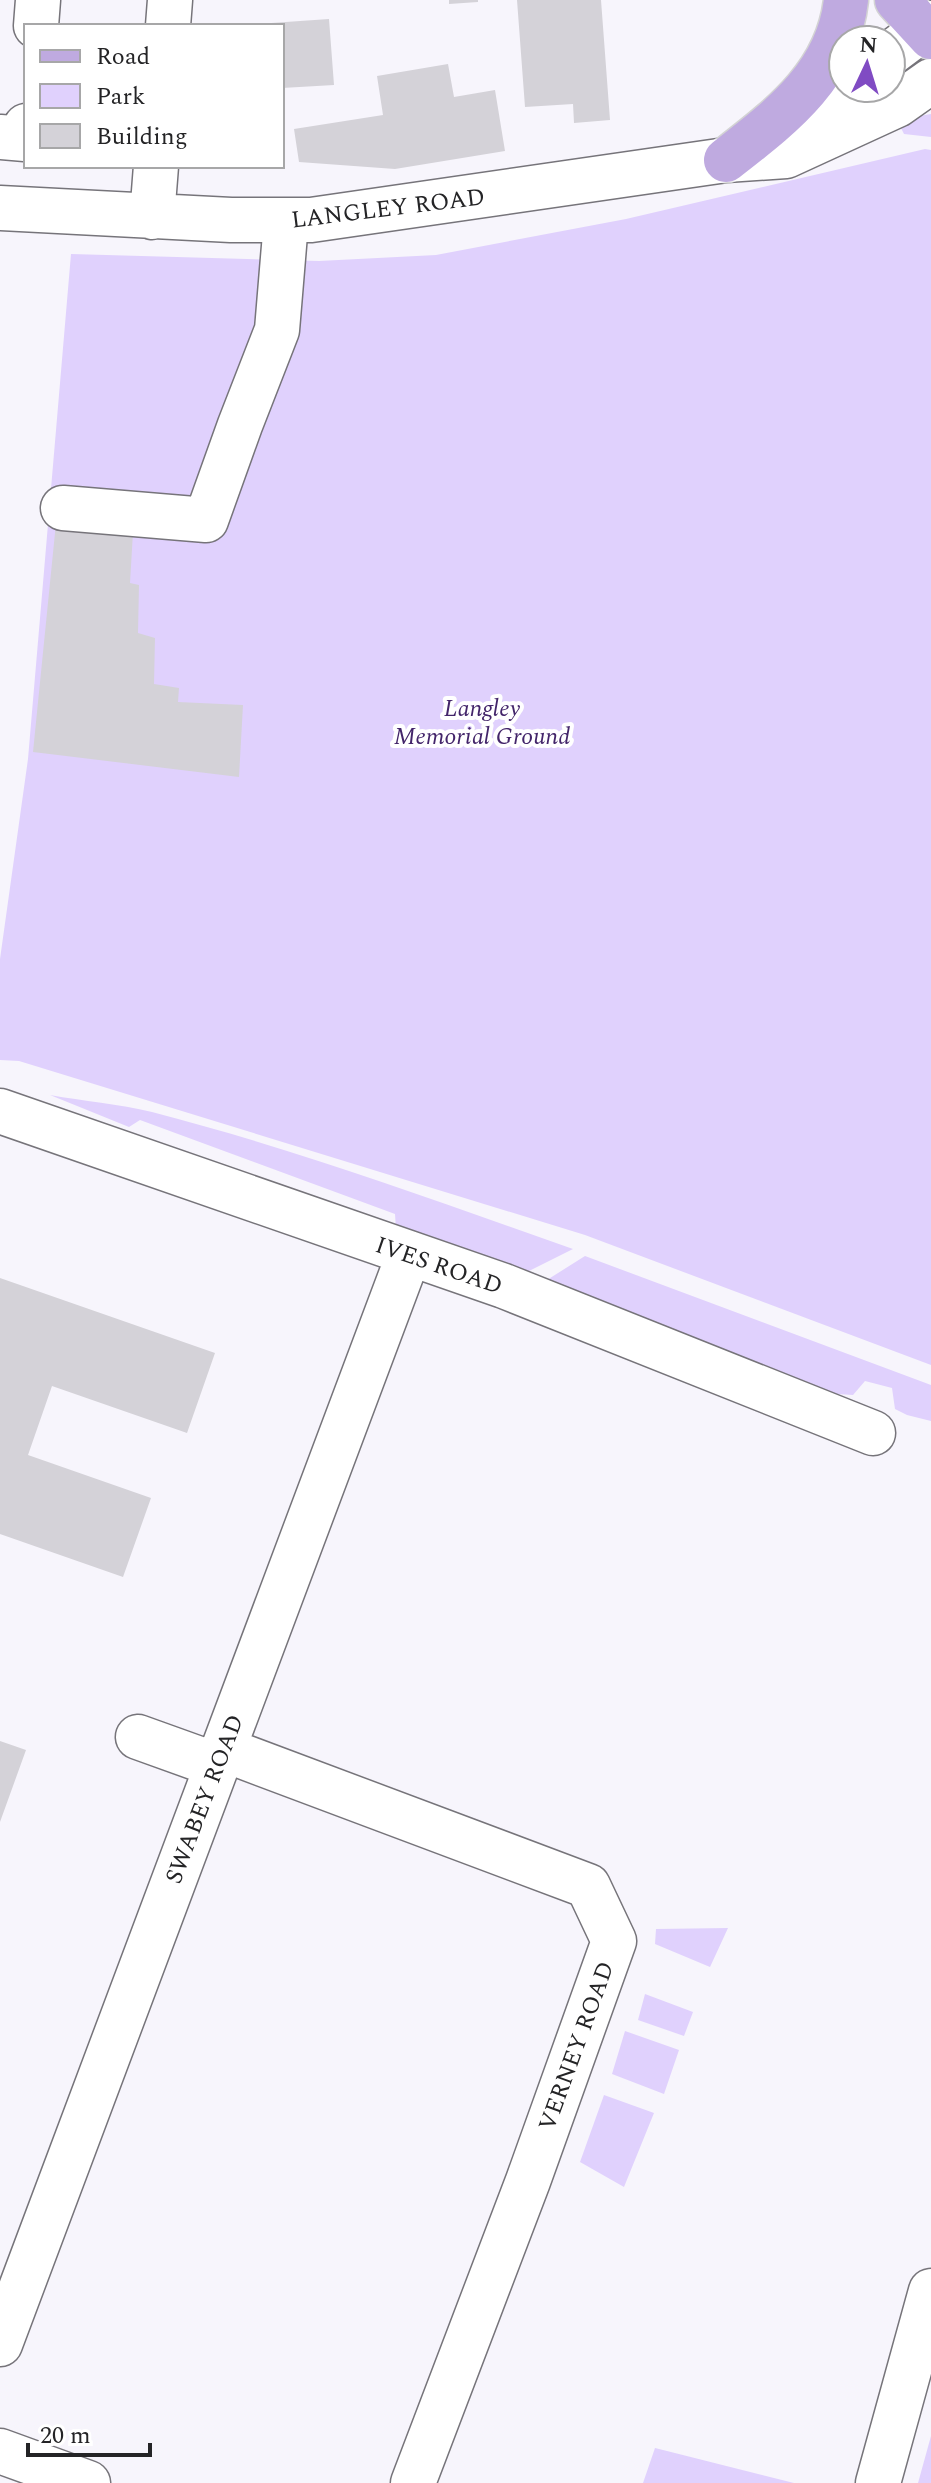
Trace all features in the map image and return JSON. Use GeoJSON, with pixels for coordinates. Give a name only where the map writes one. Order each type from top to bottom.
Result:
{"type":"FeatureCollection","features":[{"type":"Feature","properties":{"kind":"main road"},"geometry":{"type":"LineString","coordinates":[[726,160],[781,117],[810,85],[835,47],[843,24],[846,0]]}},
{"type":"Feature","properties":{"kind":"street"},"geometry":{"type":"LineString","coordinates":[[36,24],[38,0]]}},
{"type":"Feature","properties":{"kind":"street"},"geometry":{"type":"LineString","coordinates":[[168,24],[170,0]]}},
{"type":"Feature","properties":{"kind":"street","name":"LANGLEY ROAD"},"geometry":{"type":"LineString","coordinates":[[0,208],[286,222],[726,160],[786,156],[897,105],[931,81]]}},
{"type":"Feature","properties":{"kind":"street","name":"LANGLEY ROAD"},"geometry":{"type":"LineString","coordinates":[[726,160],[780,137],[827,103]]}},
{"type":"Feature","properties":{"kind":"street"},"geometry":{"type":"LineString","coordinates":[[0,137],[24,139]]}},
{"type":"Feature","properties":{"kind":"street"},"geometry":{"type":"LineString","coordinates":[[152,217],[156,168]]}},
{"type":"Feature","properties":{"kind":"street"},"geometry":{"type":"LineString","coordinates":[[63,508],[206,520],[277,330],[286,222]]}},
{"type":"Feature","properties":{"kind":"street","name":"IVES ROAD"},"geometry":{"type":"LineString","coordinates":[[0,1111],[504,1286],[860,1418]]}},
{"type":"Feature","properties":{"kind":"street","name":"SWABEY ROAD"},"geometry":{"type":"LineString","coordinates":[[0,2344],[409,1254]]}},
{"type":"Feature","properties":{"kind":"street","name":"VERNEY ROAD"},"geometry":{"type":"LineString","coordinates":[[138,1737],[220,1757],[588,1886],[614,1941],[528,2181],[413,2483]]}},
{"type":"Feature","properties":{"kind":"street"},"geometry":{"type":"LineString","coordinates":[[878,2483],[931,2291]]}},
{"type":"Feature","properties":{"kind":"street"},"geometry":{"type":"LineString","coordinates":[[0,2451],[88,2483]]}},
{"type":"Feature","properties":{"kind":"green space"},"geometry":{"type":"Polygon","coordinates":[[[931,114],[931,137],[904,134],[900,126],[919,116],[931,114]]]}},
{"type":"Feature","properties":{"kind":"green space","name":"Langley Memorial Ground"},"geometry":{"type":"Polygon","coordinates":[[[931,150],[931,1365],[585,1235],[19,1061],[0,1060],[0,959],[28,759],[71,254],[319,261],[436,255],[626,219],[931,150]]]}},
{"type":"Feature","properties":{"kind":"green space"},"geometry":{"type":"Polygon","coordinates":[[[50,1095],[152,1112],[259,1142],[573,1249],[515,1278],[396,1229],[395,1214],[140,1120],[129,1127],[50,1095]]]}},
{"type":"Feature","properties":{"kind":"green space"},"geometry":{"type":"Polygon","coordinates":[[[585,1256],[931,1385],[931,1421],[895,1409],[892,1388],[865,1381],[853,1395],[837,1394],[539,1285],[585,1256]]]}},
{"type":"Feature","properties":{"kind":"green space"},"geometry":{"type":"Polygon","coordinates":[[[728,1928],[710,1967],[655,1944],[656,1929],[728,1928]]]}},
{"type":"Feature","properties":{"kind":"green space"},"geometry":{"type":"Polygon","coordinates":[[[645,1994],[693,2012],[684,2036],[638,2020],[645,1994]]]}},
{"type":"Feature","properties":{"kind":"green space"},"geometry":{"type":"Polygon","coordinates":[[[625,2031],[679,2050],[664,2094],[612,2074],[625,2031]]]}},
{"type":"Feature","properties":{"kind":"green space"},"geometry":{"type":"Polygon","coordinates":[[[604,2095],[654,2113],[624,2187],[580,2162],[604,2095]]]}},
{"type":"Feature","properties":{"kind":"green space"},"geometry":{"type":"Polygon","coordinates":[[[931,2436],[931,2483],[918,2483],[931,2436]]]}},
{"type":"Feature","properties":{"kind":"green space"},"geometry":{"type":"Polygon","coordinates":[[[655,2448],[667,2451],[794,2483],[643,2483],[655,2448]]]}},
{"type":"Feature","properties":{"kind":"building"},"geometry":{"type":"Polygon","coordinates":[[[449,0],[478,0],[478,2],[449,4],[449,0]]]}},
{"type":"Feature","properties":{"kind":"building"},"geometry":{"type":"Polygon","coordinates":[[[517,0],[601,0],[610,120],[574,123],[573,104],[525,107],[517,0]]]}},
{"type":"Feature","properties":{"kind":"building"},"geometry":{"type":"Polygon","coordinates":[[[329,19],[334,85],[284,88],[284,24],[257,24],[329,19]]]}},
{"type":"Feature","properties":{"kind":"building"},"geometry":{"type":"Polygon","coordinates":[[[448,64],[454,97],[495,90],[505,151],[395,169],[299,162],[294,129],[383,115],[377,76],[448,64]]]}},
{"type":"Feature","properties":{"kind":"building"},"geometry":{"type":"Polygon","coordinates":[[[56,523],[133,532],[130,583],[139,585],[138,633],[155,638],[154,684],[179,688],[178,702],[243,705],[239,777],[33,752],[56,523]]]}},
{"type":"Feature","properties":{"kind":"building"},"geometry":{"type":"Polygon","coordinates":[[[0,1278],[215,1353],[187,1433],[52,1386],[28,1455],[151,1498],[123,1577],[0,1534],[0,1278]]]}},
{"type":"Feature","properties":{"kind":"building"},"geometry":{"type":"Polygon","coordinates":[[[0,1741],[26,1750],[0,1822],[0,1741]]]}}]}
